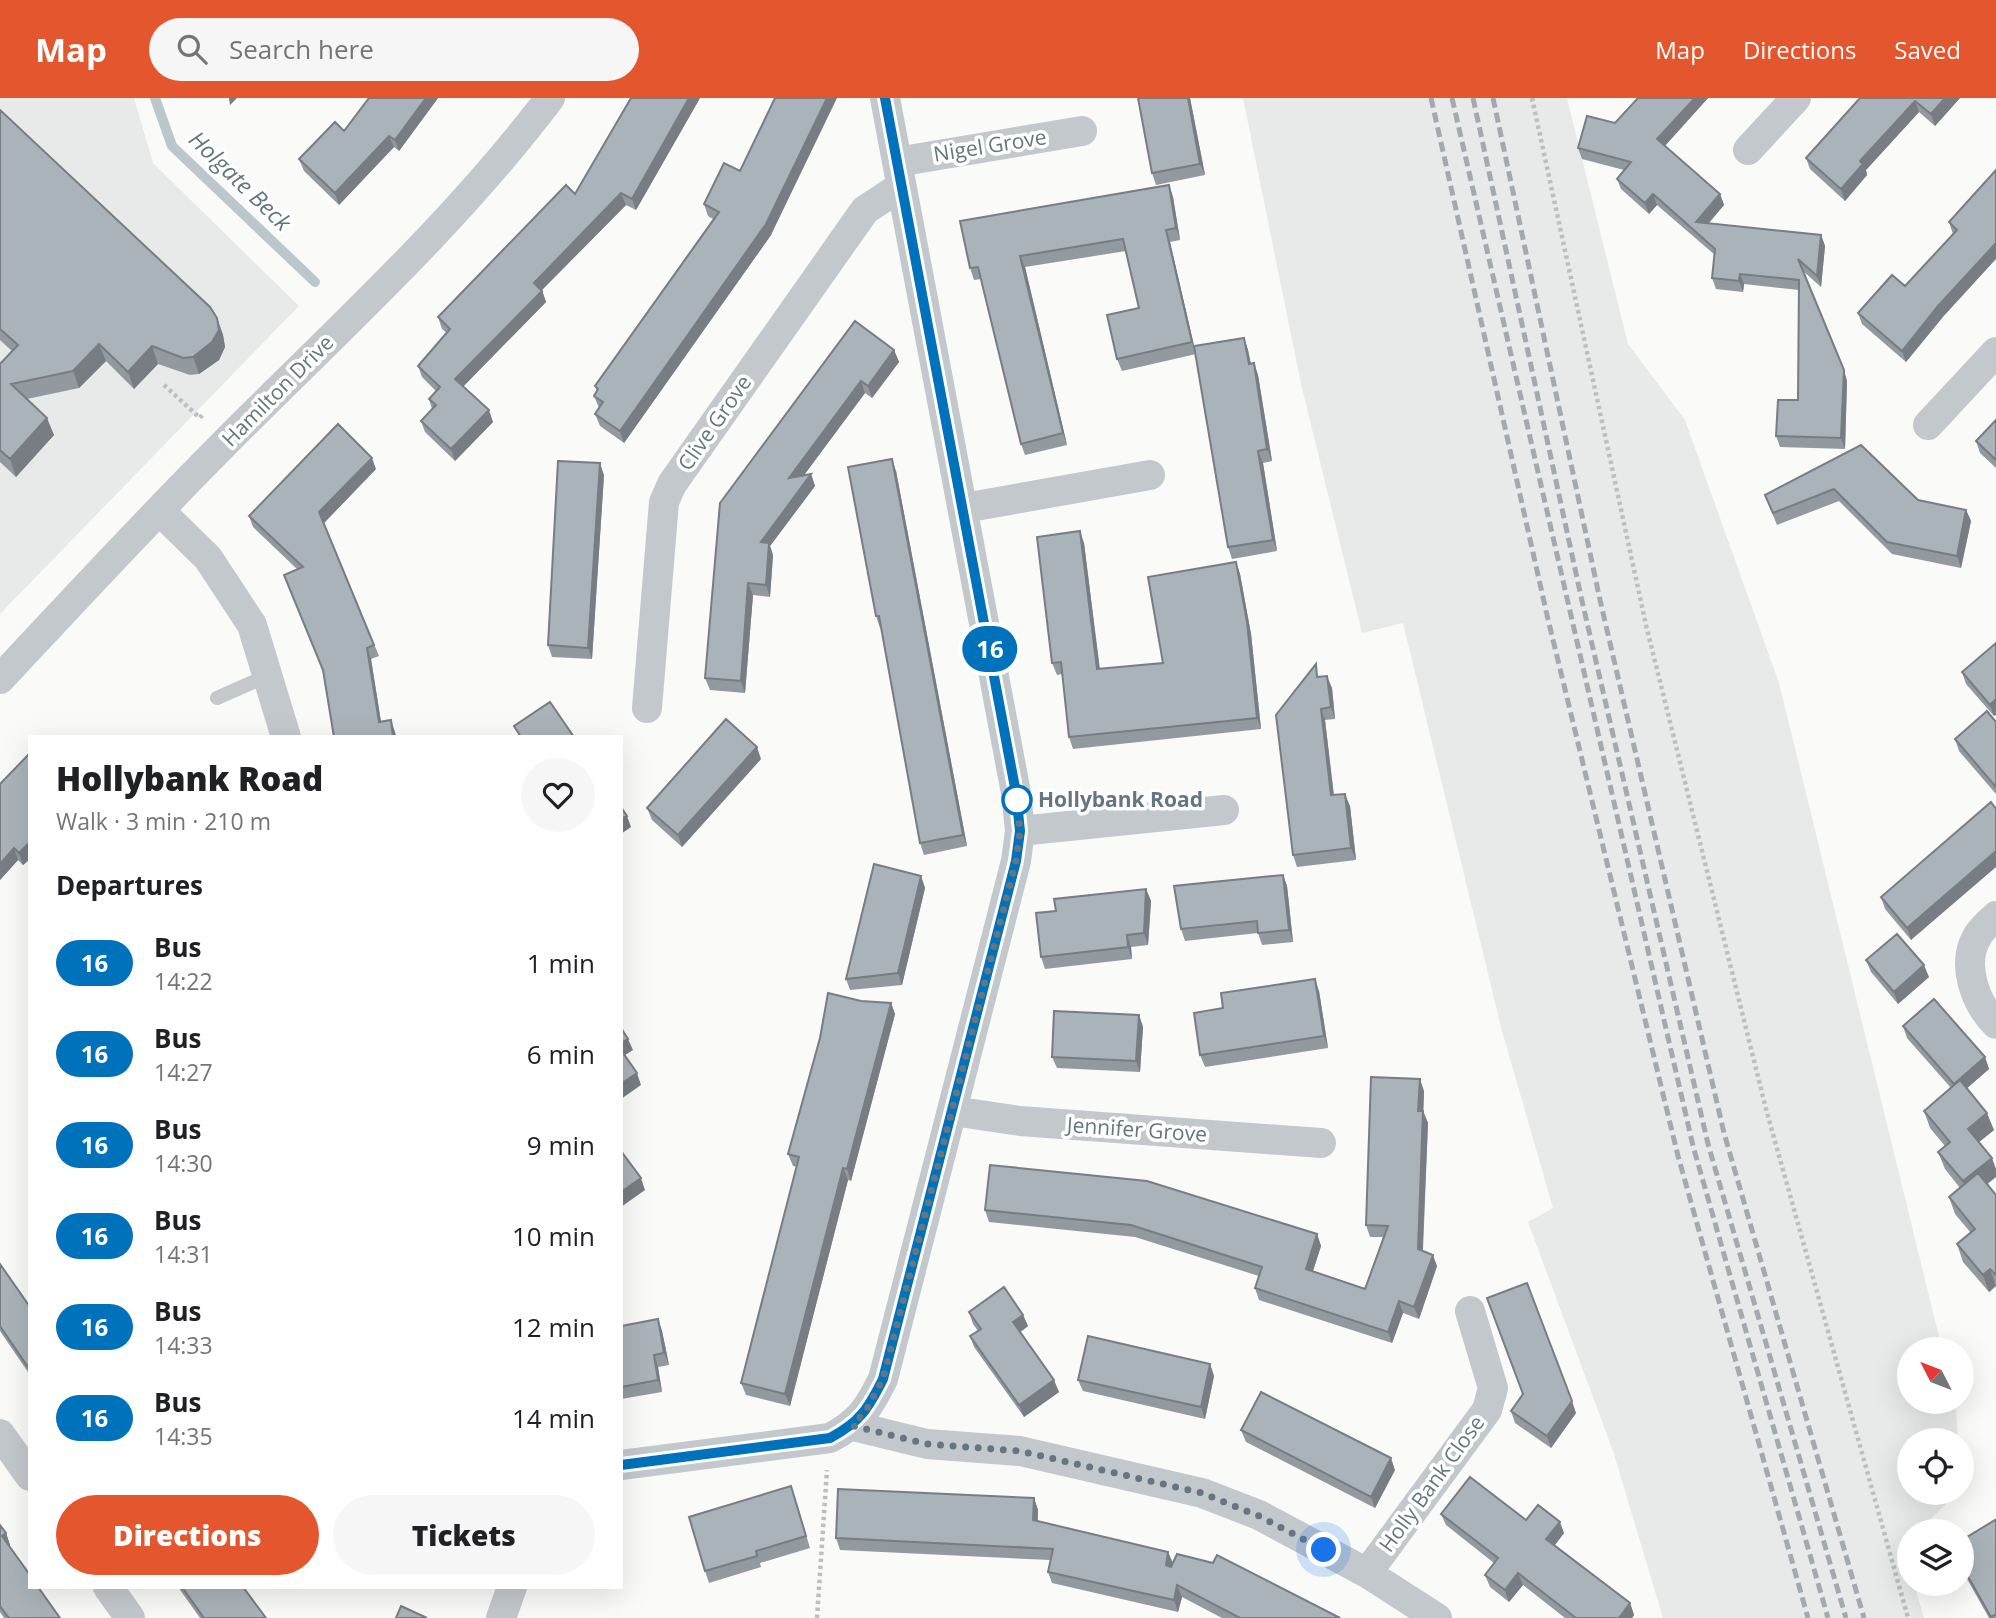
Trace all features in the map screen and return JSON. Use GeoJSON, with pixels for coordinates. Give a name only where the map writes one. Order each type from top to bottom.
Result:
{"type":"FeatureCollection","features":[{"type":"Feature","properties":{"kind":"street","name":"Hamilton Drive"},"geometry":{"type":"LineString","coordinates":[[0,679],[236,432],[405,264],[494,170],[550,98]]}},
{"type":"Feature","properties":{"kind":"street"},"geometry":{"type":"LineString","coordinates":[[841,1432],[868,1407],[883,1379],[1016,861],[1020,831],[964,508],[885,98]]}},
{"type":"Feature","properties":{"kind":"street"},"geometry":{"type":"LineString","coordinates":[[1748,150],[1796,98]]}},
{"type":"Feature","properties":{"kind":"street","name":"Nigel Grove"},"geometry":{"type":"LineString","coordinates":[[898,174],[1082,131]]}},
{"type":"Feature","properties":{"kind":"street","name":"Clive Grove"},"geometry":{"type":"LineString","coordinates":[[648,708],[664,502],[672,484],[865,210],[898,174]]}},
{"type":"Feature","properties":{"kind":"street"},"geometry":{"type":"LineString","coordinates":[[1928,425],[1996,352]]}},
{"type":"Feature","properties":{"kind":"street"},"geometry":{"type":"LineString","coordinates":[[964,508],[1150,475]]}},
{"type":"Feature","properties":{"kind":"street"},"geometry":{"type":"LineString","coordinates":[[161,512],[208,558],[251,625],[285,735]]}},
{"type":"Feature","properties":{"kind":"street"},"geometry":{"type":"LineString","coordinates":[[1020,831],[1224,810]]}},
{"type":"Feature","properties":{"kind":"street"},"geometry":{"type":"LineString","coordinates":[[1996,916],[1977,936],[1970,959],[1973,986],[1996,1024]]}},
{"type":"Feature","properties":{"kind":"street","name":"Jennifer Grove"},"geometry":{"type":"LineString","coordinates":[[953,1111],[1020,1121],[1321,1143]]}},
{"type":"Feature","properties":{"kind":"street","name":"Holly Bank Close"},"geometry":{"type":"LineString","coordinates":[[1367,1573],[1487,1410],[1493,1388],[1470,1311]]}},
{"type":"Feature","properties":{"kind":"street"},"geometry":{"type":"LineString","coordinates":[[623,1465],[841,1432],[927,1444],[1020,1451],[1202,1493],[1259,1516],[1367,1573],[1437,1618]]}},
{"type":"Feature","properties":{"kind":"street"},"geometry":{"type":"LineString","coordinates":[[0,1434],[28,1473]]}},
{"type":"Feature","properties":{"kind":"street"},"geometry":{"type":"LineString","coordinates":[[109,1589],[130,1618]]}},
{"type":"Feature","properties":{"kind":"street"},"geometry":{"type":"LineString","coordinates":[[502,1618],[511,1589]]}},
{"type":"Feature","properties":{"kind":"lane"},"geometry":{"type":"LineString","coordinates":[[217,698],[269,676]]}},
{"type":"Feature","properties":{"kind":"path"},"geometry":{"type":"LineString","coordinates":[[1532,98],[1646,625],[1766,1109],[1908,1618]]}},
{"type":"Feature","properties":{"kind":"path"},"geometry":{"type":"LineString","coordinates":[[164,385],[200,418],[209,408],[236,432]]}},
{"type":"Feature","properties":{"kind":"path"},"geometry":{"type":"LineString","coordinates":[[817,1618],[841,1432]]}},
{"type":"Feature","properties":{"kind":"shaded area"},"geometry":{"type":"Polygon","coordinates":[[[0,98],[134,98],[153,163],[299,306],[0,614],[0,98]]]}},
{"type":"Feature","properties":{"kind":"shaded area"},"geometry":{"type":"Polygon","coordinates":[[[1243,98],[1567,98],[1628,344],[1685,420],[1779,683],[1939,1337],[1897,1337],[1897,1414],[1956,1414],[1957,1428],[1897,1428],[1897,1505],[1945,1505],[1931,1519],[1897,1519],[1897,1596],[1918,1596],[1924,1618],[1663,1618],[1613,1451],[1528,1222],[1553,1208],[1502,1031],[1403,623],[1362,633],[1301,384],[1243,98]]]}},
{"type":"Feature","properties":{"kind":"building"},"geometry":{"type":"Polygon","coordinates":[[[369,98],[426,98],[395,140],[389,136],[335,193],[299,159],[335,122],[344,131],[369,98]]]}},
{"type":"Feature","properties":{"kind":"building"},"geometry":{"type":"Polygon","coordinates":[[[631,98],[689,98],[632,199],[621,193],[534,283],[542,291],[455,379],[489,410],[451,449],[421,421],[436,405],[429,399],[440,387],[418,366],[450,329],[438,317],[566,185],[575,194],[631,98]]]}},
{"type":"Feature","properties":{"kind":"building"},"geometry":{"type":"Polygon","coordinates":[[[775,98],[827,98],[766,224],[620,431],[595,414],[603,402],[594,396],[598,389],[595,386],[719,212],[704,204],[724,163],[740,171],[775,98]]]}},
{"type":"Feature","properties":{"kind":"building"},"geometry":{"type":"Polygon","coordinates":[[[1138,98],[1188,98],[1200,164],[1152,173],[1138,98]]]}},
{"type":"Feature","properties":{"kind":"building"},"geometry":{"type":"Polygon","coordinates":[[[1638,98],[1695,98],[1657,139],[1720,194],[1696,222],[1821,235],[1817,276],[1798,259],[1844,370],[1841,438],[1776,436],[1778,400],[1798,400],[1799,280],[1740,274],[1739,281],[1712,278],[1715,249],[1653,194],[1645,203],[1617,179],[1631,162],[1578,148],[1587,116],[1615,123],[1638,98]]]}},
{"type":"Feature","properties":{"kind":"building"},"geometry":{"type":"Polygon","coordinates":[[[1860,98],[1945,98],[1931,114],[1915,101],[1860,161],[1863,164],[1841,189],[1806,158],[1860,98]]]}},
{"type":"Feature","properties":{"kind":"building"},"geometry":{"type":"Polygon","coordinates":[[[0,110],[210,307],[217,318],[219,330],[212,342],[193,357],[183,358],[152,346],[128,372],[99,344],[73,371],[11,384],[47,418],[10,459],[0,450],[0,364],[18,345],[0,329],[0,110]]]}},
{"type":"Feature","properties":{"kind":"building"},"geometry":{"type":"Polygon","coordinates":[[[1996,170],[1996,243],[1938,306],[1902,351],[1858,313],[1892,275],[1905,286],[1957,230],[1949,222],[1996,170]]]}},
{"type":"Feature","properties":{"kind":"building"},"geometry":{"type":"Polygon","coordinates":[[[1169,185],[1176,228],[1166,230],[1192,342],[1117,359],[1107,315],[1139,308],[1123,239],[1020,256],[1063,433],[1021,444],[978,267],[970,268],[960,221],[1169,185]]]}},
{"type":"Feature","properties":{"kind":"building"},"geometry":{"type":"Polygon","coordinates":[[[855,321],[894,350],[868,386],[861,381],[789,478],[811,474],[761,542],[769,543],[766,585],[748,583],[741,681],[705,678],[720,503],[855,321]]]}},
{"type":"Feature","properties":{"kind":"building"},"geometry":{"type":"Polygon","coordinates":[[[1244,338],[1249,364],[1254,363],[1267,449],[1258,451],[1273,540],[1228,547],[1194,346],[1244,338]]]}},
{"type":"Feature","properties":{"kind":"building"},"geometry":{"type":"Polygon","coordinates":[[[1996,420],[1996,460],[1976,441],[1996,420]]]}},
{"type":"Feature","properties":{"kind":"building"},"geometry":{"type":"Polygon","coordinates":[[[338,424],[372,458],[319,512],[374,645],[367,648],[379,722],[391,720],[393,735],[334,735],[323,670],[284,575],[303,567],[249,516],[338,424]]]}},
{"type":"Feature","properties":{"kind":"building"},"geometry":{"type":"Polygon","coordinates":[[[1861,445],[1918,500],[1966,510],[1957,556],[1887,542],[1834,489],[1773,513],[1765,495],[1861,445]]]}},
{"type":"Feature","properties":{"kind":"building"},"geometry":{"type":"Polygon","coordinates":[[[892,459],[963,835],[920,843],[879,616],[876,616],[848,467],[892,459]]]}},
{"type":"Feature","properties":{"kind":"building"},"geometry":{"type":"Polygon","coordinates":[[[558,461],[600,463],[588,648],[548,645],[558,461]]]}},
{"type":"Feature","properties":{"kind":"building"},"geometry":{"type":"Polygon","coordinates":[[[1080,531],[1097,669],[1163,663],[1148,577],[1236,562],[1247,622],[1257,718],[1069,737],[1061,662],[1052,663],[1037,537],[1080,531]]]}},
{"type":"Feature","properties":{"kind":"building"},"geometry":{"type":"Polygon","coordinates":[[[1996,643],[1996,699],[1990,705],[1962,672],[1996,643]]]}},
{"type":"Feature","properties":{"kind":"building"},"geometry":{"type":"Polygon","coordinates":[[[1316,664],[1317,677],[1327,676],[1331,707],[1321,709],[1331,795],[1345,794],[1351,848],[1293,855],[1276,715],[1316,664]]]}},
{"type":"Feature","properties":{"kind":"building"},"geometry":{"type":"Polygon","coordinates":[[[550,702],[573,735],[520,735],[514,726],[550,702]]]}},
{"type":"Feature","properties":{"kind":"building"},"geometry":{"type":"Polygon","coordinates":[[[1987,711],[1996,722],[1996,787],[1955,739],[1987,711]]]}},
{"type":"Feature","properties":{"kind":"building"},"geometry":{"type":"Polygon","coordinates":[[[726,719],[757,747],[678,835],[647,808],[726,719]]]}},
{"type":"Feature","properties":{"kind":"building"},"geometry":{"type":"Polygon","coordinates":[[[28,755],[28,844],[19,853],[14,848],[0,864],[0,784],[28,755]]]}},
{"type":"Feature","properties":{"kind":"building"},"geometry":{"type":"Polygon","coordinates":[[[1991,802],[1996,809],[1996,851],[1907,928],[1881,897],[1991,802]]]}},
{"type":"Feature","properties":{"kind":"building"},"geometry":{"type":"Polygon","coordinates":[[[874,864],[921,876],[898,973],[846,979],[874,864]]]}},
{"type":"Feature","properties":{"kind":"building"},"geometry":{"type":"Polygon","coordinates":[[[1283,875],[1289,930],[1258,933],[1257,921],[1181,929],[1174,886],[1283,875]]]}},
{"type":"Feature","properties":{"kind":"building"},"geometry":{"type":"Polygon","coordinates":[[[1146,889],[1144,933],[1127,935],[1128,947],[1041,957],[1036,913],[1056,911],[1054,899],[1146,889]]]}},
{"type":"Feature","properties":{"kind":"building"},"geometry":{"type":"Polygon","coordinates":[[[1897,934],[1924,965],[1894,992],[1866,960],[1897,934]]]}},
{"type":"Feature","properties":{"kind":"building"},"geometry":{"type":"Polygon","coordinates":[[[1315,979],[1324,1036],[1200,1055],[1194,1013],[1223,1008],[1221,993],[1315,979]]]}},
{"type":"Feature","properties":{"kind":"building"},"geometry":{"type":"Polygon","coordinates":[[[828,993],[861,1001],[891,1003],[847,1169],[843,1168],[785,1394],[741,1383],[799,1157],[788,1154],[820,1038],[828,993]]]}},
{"type":"Feature","properties":{"kind":"building"},"geometry":{"type":"Polygon","coordinates":[[[1934,999],[1985,1057],[1954,1084],[1903,1026],[1934,999]]]}},
{"type":"Feature","properties":{"kind":"building"},"geometry":{"type":"Polygon","coordinates":[[[1054,1011],[1139,1015],[1136,1061],[1052,1057],[1054,1011]]]}},
{"type":"Feature","properties":{"kind":"building"},"geometry":{"type":"Polygon","coordinates":[[[623,1053],[637,1073],[623,1083],[623,1053]]]}},
{"type":"Feature","properties":{"kind":"building"},"geometry":{"type":"Polygon","coordinates":[[[1371,1077],[1420,1079],[1418,1111],[1423,1111],[1418,1249],[1433,1255],[1414,1307],[1399,1301],[1388,1332],[1255,1288],[1262,1267],[1131,1225],[985,1210],[990,1165],[1147,1181],[1317,1234],[1306,1269],[1365,1289],[1388,1226],[1366,1225],[1371,1077]]]}},
{"type":"Feature","properties":{"kind":"building"},"geometry":{"type":"Polygon","coordinates":[[[1960,1080],[1987,1113],[1968,1129],[1992,1158],[1963,1181],[1938,1152],[1950,1142],[1924,1111],[1960,1080]]]}},
{"type":"Feature","properties":{"kind":"building"},"geometry":{"type":"Polygon","coordinates":[[[623,1154],[641,1178],[623,1191],[623,1154]]]}},
{"type":"Feature","properties":{"kind":"building"},"geometry":{"type":"Polygon","coordinates":[[[1978,1173],[1996,1195],[1996,1275],[1990,1269],[1983,1275],[1957,1244],[1975,1229],[1949,1197],[1978,1173]]]}},
{"type":"Feature","properties":{"kind":"building"},"geometry":{"type":"Polygon","coordinates":[[[0,1264],[28,1304],[28,1367],[0,1326],[0,1264]]]}},
{"type":"Feature","properties":{"kind":"building"},"geometry":{"type":"Polygon","coordinates":[[[1527,1283],[1572,1401],[1547,1436],[1511,1411],[1523,1394],[1487,1298],[1527,1283]]]}},
{"type":"Feature","properties":{"kind":"building"},"geometry":{"type":"Polygon","coordinates":[[[1004,1287],[1023,1315],[1013,1322],[1054,1380],[1019,1405],[970,1336],[981,1329],[969,1312],[1004,1287]]]}},
{"type":"Feature","properties":{"kind":"building"},"geometry":{"type":"Polygon","coordinates":[[[658,1319],[664,1353],[654,1355],[658,1380],[623,1387],[623,1326],[658,1319]]]}},
{"type":"Feature","properties":{"kind":"building"},"geometry":{"type":"Polygon","coordinates":[[[1088,1336],[1210,1364],[1201,1407],[1078,1380],[1088,1336]]]}},
{"type":"Feature","properties":{"kind":"building"},"geometry":{"type":"Polygon","coordinates":[[[1261,1392],[1391,1458],[1371,1497],[1241,1430],[1261,1392]]]}},
{"type":"Feature","properties":{"kind":"building"},"geometry":{"type":"Polygon","coordinates":[[[1470,1477],[1526,1520],[1538,1505],[1560,1522],[1546,1539],[1630,1603],[1619,1618],[1576,1618],[1518,1573],[1505,1590],[1485,1575],[1498,1558],[1441,1514],[1470,1477]]]}},
{"type":"Feature","properties":{"kind":"building"},"geometry":{"type":"Polygon","coordinates":[[[791,1486],[806,1536],[756,1551],[757,1556],[705,1571],[689,1517],[791,1486]]]}},
{"type":"Feature","properties":{"kind":"building"},"geometry":{"type":"Polygon","coordinates":[[[838,1489],[1034,1498],[1033,1520],[1168,1552],[1166,1565],[1171,1567],[1177,1554],[1213,1563],[1217,1555],[1340,1618],[1240,1618],[1177,1585],[1174,1600],[1048,1572],[1053,1549],[836,1538],[838,1489]]]}},
{"type":"Feature","properties":{"kind":"building"},"geometry":{"type":"Polygon","coordinates":[[[1995,1520],[1996,1614],[1991,1617],[1974,1587],[1974,1533],[1995,1520]]]}},
{"type":"Feature","properties":{"kind":"building"},"geometry":{"type":"Polygon","coordinates":[[[0,1525],[6,1533],[2,1536],[28,1572],[28,1589],[39,1589],[60,1618],[9,1618],[0,1606],[0,1525]]]}},
{"type":"Feature","properties":{"kind":"building"},"geometry":{"type":"Polygon","coordinates":[[[183,1589],[244,1589],[266,1618],[204,1618],[183,1589]]]}},
{"type":"Feature","properties":{"kind":"building"},"geometry":{"type":"Polygon","coordinates":[[[401,1606],[427,1618],[396,1618],[401,1606]]]}},
{"type":"Feature","properties":{"kind":"waterway","name":"Holgate Beck"},"geometry":{"type":"LineString","coordinates":[[155,98],[172,146],[315,282]]}},
{"type":"Feature","properties":{"kind":"railway"},"geometry":{"type":"LineString","coordinates":[[1431,98],[1547,615],[1678,1156],[1808,1618]]}},
{"type":"Feature","properties":{"kind":"railway"},"geometry":{"type":"LineString","coordinates":[[1452,98],[1693,1146],[1828,1618]]}},
{"type":"Feature","properties":{"kind":"railway"},"geometry":{"type":"LineString","coordinates":[[1473,98],[1582,601],[1708,1144],[1846,1618]]}},
{"type":"Feature","properties":{"kind":"railway"},"geometry":{"type":"LineString","coordinates":[[1493,98],[1600,600],[1724,1133],[1864,1618]]}},
{"type":"Feature","properties":{"kind":"bus line","name":"16"},"geometry":{"type":"LineString","coordinates":[[623,1465],[830,1438],[853,1426],[868,1407],[883,1379],[1016,861],[1020,831],[1016,793],[885,98]]}},
{"type":"Feature","properties":{"kind":"place","name":"Hollybank Road"},"geometry":{"type":"Point","coordinates":[1017,800]}},
{"type":"Feature","properties":{"kind":"route"},"geometry":{"type":"LineString","coordinates":[[1017,800],[1016,793],[1020,831],[1016,861],[883,1379],[868,1407],[853,1426],[927,1444],[1020,1451],[1136,1475],[1202,1493],[1259,1516],[1324,1550]]}}]}
